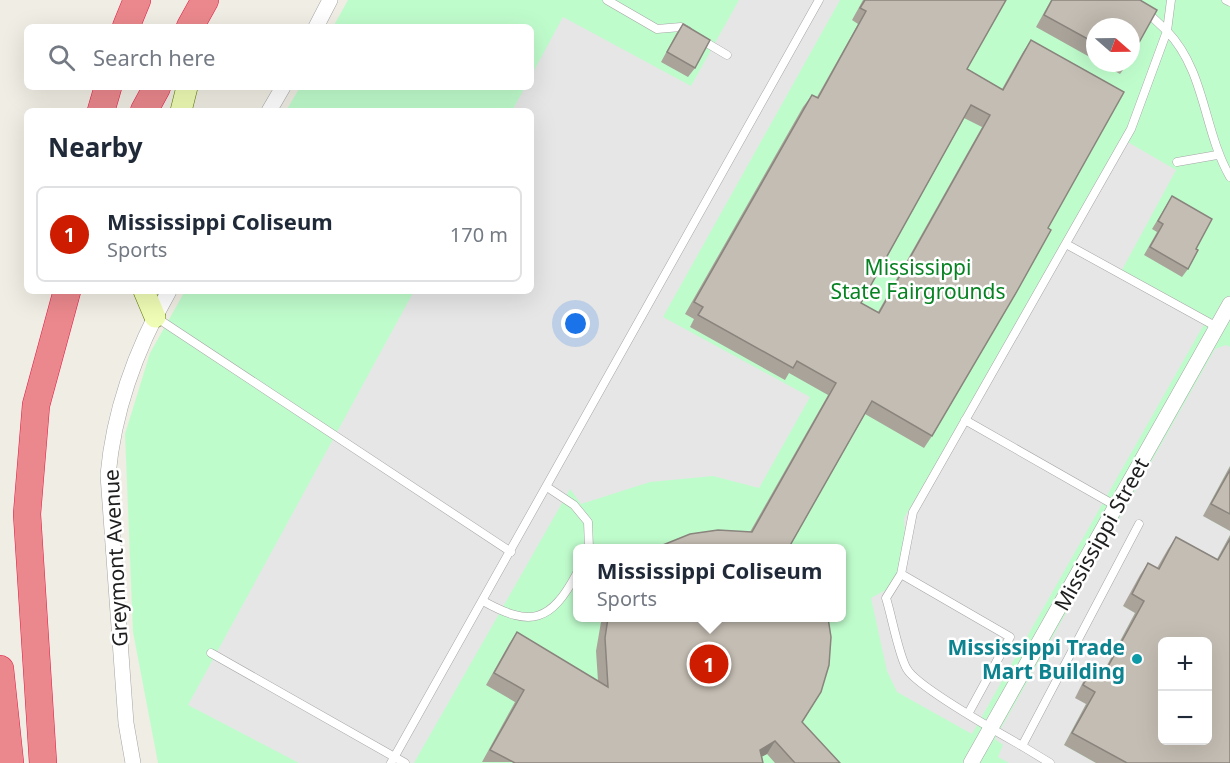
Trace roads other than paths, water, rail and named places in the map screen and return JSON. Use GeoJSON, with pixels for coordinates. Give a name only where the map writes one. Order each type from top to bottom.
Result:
{"type":"FeatureCollection","features":[{"type":"Feature","properties":{"kind":"highway"},"geometry":{"type":"LineString","coordinates":[[127,24],[137,0]]}},
{"type":"Feature","properties":{"kind":"highway"},"geometry":{"type":"LineString","coordinates":[[192,24],[205,0]]}},
{"type":"Feature","properties":{"kind":"highway"},"geometry":{"type":"LineString","coordinates":[[102,108],[107,90]]}},
{"type":"Feature","properties":{"kind":"highway"},"geometry":{"type":"LineString","coordinates":[[146,108],[155,90]]}},
{"type":"Feature","properties":{"kind":"highway"},"geometry":{"type":"LineString","coordinates":[[45,763],[41,736],[27,514],[36,405],[65,294]]}},
{"type":"Feature","properties":{"kind":"highway"},"geometry":{"type":"LineString","coordinates":[[0,669],[10,762]]}},
{"type":"Feature","properties":{"kind":"main road"},"geometry":{"type":"LineString","coordinates":[[203,24],[213,0]]}},
{"type":"Feature","properties":{"kind":"main road"},"geometry":{"type":"LineString","coordinates":[[182,108],[186,90]]}},
{"type":"Feature","properties":{"kind":"main road"},"geometry":{"type":"LineString","coordinates":[[145,294],[154,317]]}},
{"type":"Feature","properties":{"kind":"street"},"geometry":{"type":"LineString","coordinates":[[318,24],[330,0]]}},
{"type":"Feature","properties":{"kind":"street"},"geometry":{"type":"LineString","coordinates":[[271,108],[281,90]]}},
{"type":"Feature","properties":{"kind":"street","name":"Greymont Avenue"},"geometry":{"type":"LineString","coordinates":[[133,763],[125,711],[108,475],[110,450],[124,389],[154,317],[167,294]]}},
{"type":"Feature","properties":{"kind":"street","name":"Mississippi Street"},"geometry":{"type":"LineString","coordinates":[[971,763],[1116,506],[1223,331],[1230,304]]}},
{"type":"Feature","properties":{"kind":"lane"},"geometry":{"type":"LineString","coordinates":[[607,0],[657,28],[681,27],[727,55]]}},
{"type":"Feature","properties":{"kind":"lane"},"geometry":{"type":"LineString","coordinates":[[393,760],[819,0]]}},
{"type":"Feature","properties":{"kind":"lane"},"geometry":{"type":"LineString","coordinates":[[1134,0],[1182,47],[1197,78],[1217,155],[1230,177]]}},
{"type":"Feature","properties":{"kind":"lane"},"geometry":{"type":"LineString","coordinates":[[1050,763],[968,714],[907,670],[886,598],[901,574],[913,512],[1131,129],[1167,31],[1171,0]]}},
{"type":"Feature","properties":{"kind":"lane"},"geometry":{"type":"LineString","coordinates":[[1226,0],[1230,2]]}},
{"type":"Feature","properties":{"kind":"lane"},"geometry":{"type":"LineString","coordinates":[[1177,162],[1217,155]]}},
{"type":"Feature","properties":{"kind":"lane"},"geometry":{"type":"LineString","coordinates":[[1066,244],[1223,331]]}},
{"type":"Feature","properties":{"kind":"lane"},"geometry":{"type":"LineString","coordinates":[[154,317],[511,552]]}},
{"type":"Feature","properties":{"kind":"lane"},"geometry":{"type":"LineString","coordinates":[[965,420],[1116,506]]}},
{"type":"Feature","properties":{"kind":"lane"},"geometry":{"type":"LineString","coordinates":[[547,487],[574,505],[588,522],[589,544]]}},
{"type":"Feature","properties":{"kind":"lane"},"geometry":{"type":"LineString","coordinates":[[1022,746],[1138,524]]}},
{"type":"Feature","properties":{"kind":"lane"},"geometry":{"type":"LineString","coordinates":[[901,574],[1010,637],[968,714]]}},
{"type":"Feature","properties":{"kind":"lane"},"geometry":{"type":"LineString","coordinates":[[483,601],[508,615],[530,618],[551,611],[567,593],[573,581]]}},
{"type":"Feature","properties":{"kind":"lane"},"geometry":{"type":"LineString","coordinates":[[211,653],[393,760],[405,763]]}},
{"type":"Feature","properties":{"kind":"place","name":"Mississippi Trade Mart Building"},"geometry":{"type":"Point","coordinates":[1137,659]}},
{"type":"Feature","properties":{"kind":"place","name":"Mississippi Coliseum"},"geometry":{"type":"Point","coordinates":[709,664]}},
{"type":"Feature","properties":{"kind":"park label","name":"Mississippi State Fairgrounds"},"geometry":{"type":"Point","coordinates":[918,279]}}]}
